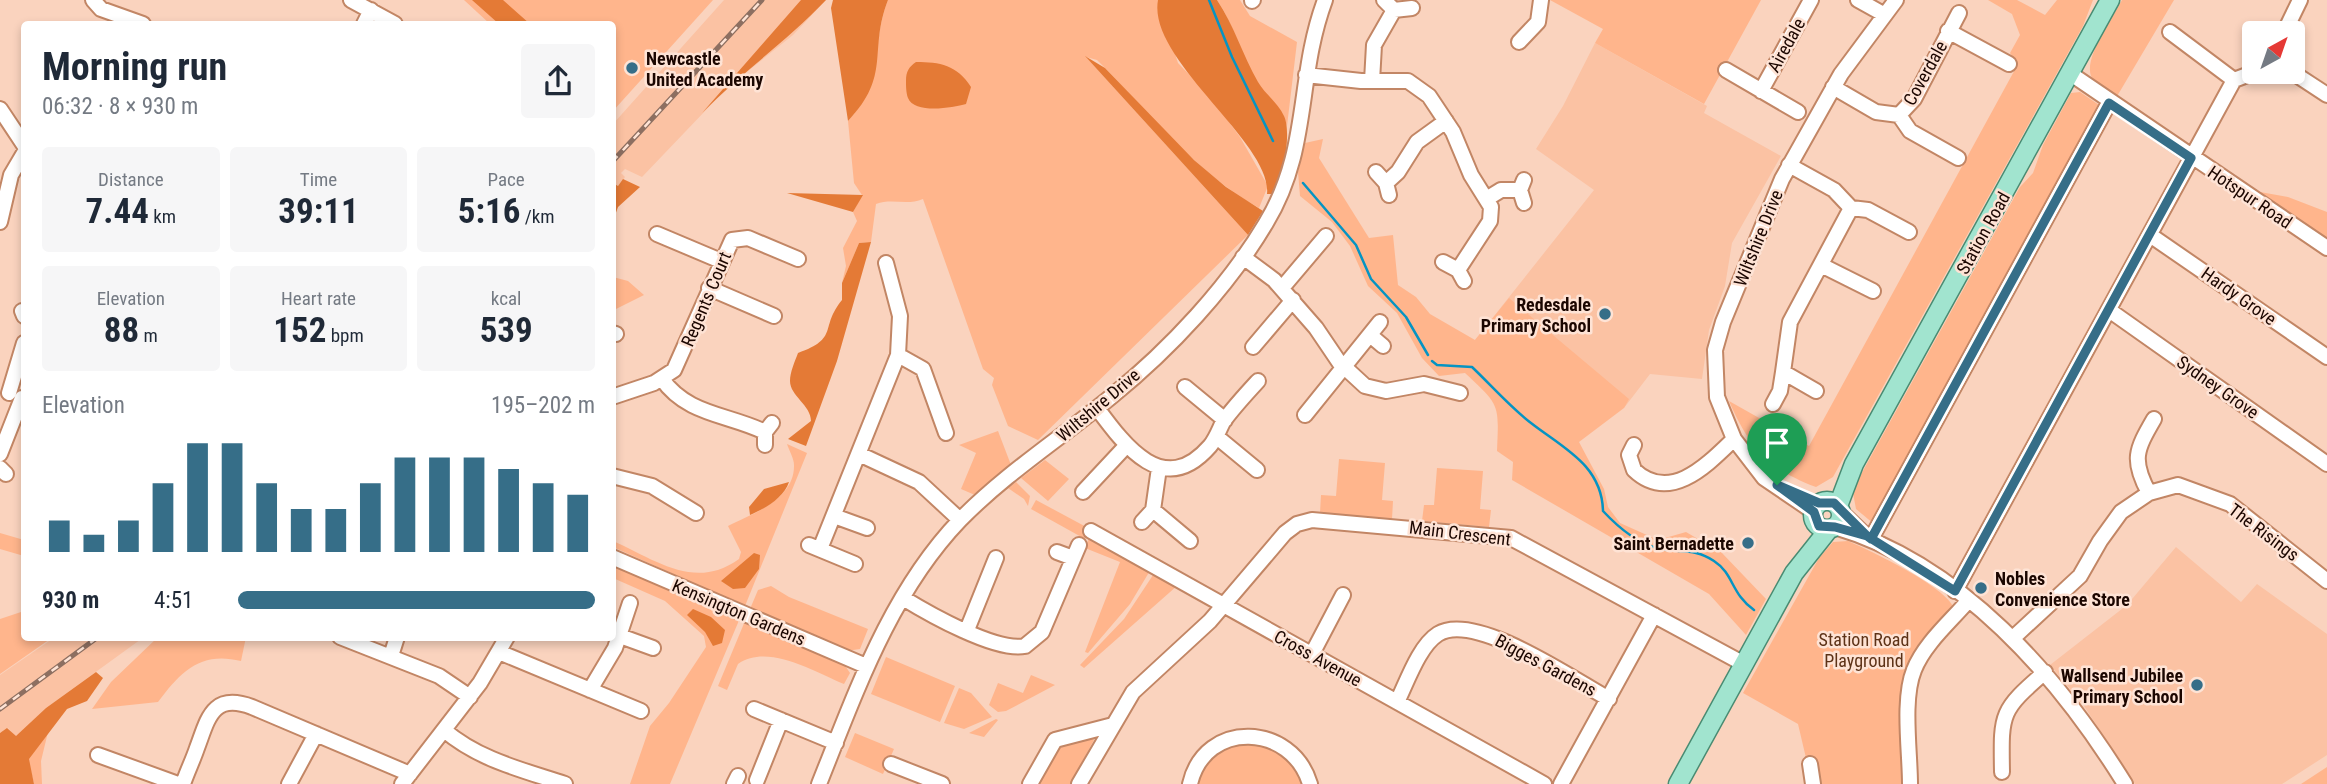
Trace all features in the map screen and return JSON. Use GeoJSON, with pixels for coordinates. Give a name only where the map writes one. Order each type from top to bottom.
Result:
{"type":"FeatureCollection","features":[{"type":"Feature","properties":{"kind":"main road","name":"Station Road"},"geometry":{"type":"LineString","coordinates":[[1678,784],[2110,0]]}},
{"type":"Feature","properties":{"kind":"street"},"geometry":{"type":"LineString","coordinates":[[351,0],[390,21]]}},
{"type":"Feature","properties":{"kind":"street","name":"Wiltshire Drive"},"geometry":{"type":"LineString","coordinates":[[819,784],[866,666],[928,559],[960,520],[1008,476],[1097,408],[1182,329],[1243,257],[1268,221],[1290,173],[1299,144],[1306,75],[1313,37],[1325,0]]}},
{"type":"Feature","properties":{"kind":"street"},"geometry":{"type":"LineString","coordinates":[[1518,45],[1538,22],[1541,0]]}},
{"type":"Feature","properties":{"kind":"street","name":"Airedale"},"geometry":{"type":"LineString","coordinates":[[1761,91],[1811,0]]}},
{"type":"Feature","properties":{"kind":"street"},"geometry":{"type":"LineString","coordinates":[[1858,0],[1885,15]]}},
{"type":"Feature","properties":{"kind":"street","name":"Wiltshire Drive"},"geometry":{"type":"LineString","coordinates":[[1896,0],[1833,88],[1789,165],[1744,271],[1715,350],[1717,397],[1734,439],[1755,468],[1777,485],[1869,537],[1955,591],[2013,638],[2045,672],[2093,734],[2125,784]]}},
{"type":"Feature","properties":{"kind":"street"},"geometry":{"type":"LineString","coordinates":[[2290,21],[2300,0]]}},
{"type":"Feature","properties":{"kind":"street"},"geometry":{"type":"LineString","coordinates":[[97,4],[136,21]]}},
{"type":"Feature","properties":{"kind":"street"},"geometry":{"type":"LineString","coordinates":[[1372,81],[1374,45],[1389,5],[1412,8]]}},
{"type":"Feature","properties":{"kind":"street"},"geometry":{"type":"LineString","coordinates":[[366,21],[371,10]]}},
{"type":"Feature","properties":{"kind":"street","name":"Coverdale"},"geometry":{"type":"LineString","coordinates":[[1899,115],[1914,99],[1959,12]]}},
{"type":"Feature","properties":{"kind":"street","name":"Coverdale"},"geometry":{"type":"LineString","coordinates":[[1948,31],[2010,64]]}},
{"type":"Feature","properties":{"kind":"street"},"geometry":{"type":"LineString","coordinates":[[2169,32],[2234,80]]}},
{"type":"Feature","properties":{"kind":"street","name":"Airedale"},"geometry":{"type":"LineString","coordinates":[[1726,70],[1798,112]]}},
{"type":"Feature","properties":{"kind":"street","name":"Hotspur Road"},"geometry":{"type":"LineString","coordinates":[[2071,74],[2109,103],[2327,248]]}},
{"type":"Feature","properties":{"kind":"street"},"geometry":{"type":"LineString","coordinates":[[1306,75],[1372,81],[1401,80],[1418,85],[1429,96],[1446,121],[1471,175],[1488,198],[1491,218],[1461,276],[1443,262]]}},
{"type":"Feature","properties":{"kind":"street"},"geometry":{"type":"LineString","coordinates":[[1955,591],[2234,80],[2242,77]]}},
{"type":"Feature","properties":{"kind":"street"},"geometry":{"type":"LineString","coordinates":[[2305,81],[2327,95]]}},
{"type":"Feature","properties":{"kind":"street","name":"Coverdale"},"geometry":{"type":"LineString","coordinates":[[1833,88],[1876,112],[1899,115],[1910,131],[1958,158]]}},
{"type":"Feature","properties":{"kind":"street"},"geometry":{"type":"LineString","coordinates":[[1869,537],[2109,103]]}},
{"type":"Feature","properties":{"kind":"street"},"geometry":{"type":"LineString","coordinates":[[0,108],[21,140]]}},
{"type":"Feature","properties":{"kind":"street"},"geometry":{"type":"LineString","coordinates":[[1384,183],[1398,172],[1417,142],[1446,121]]}},
{"type":"Feature","properties":{"kind":"street"},"geometry":{"type":"LineString","coordinates":[[0,222],[11,175],[21,158]]}},
{"type":"Feature","properties":{"kind":"street"},"geometry":{"type":"LineString","coordinates":[[1789,165],[1834,190],[1851,208],[1868,210],[1909,232]]}},
{"type":"Feature","properties":{"kind":"street"},"geometry":{"type":"LineString","coordinates":[[1488,198],[1501,190],[1523,191]]}},
{"type":"Feature","properties":{"kind":"street"},"geometry":{"type":"LineString","coordinates":[[1773,404],[1780,391],[1788,327],[1851,208]]}},
{"type":"Feature","properties":{"kind":"street"},"geometry":{"type":"LineString","coordinates":[[657,234],[721,261]]}},
{"type":"Feature","properties":{"kind":"street","name":"Hardy Grove"},"geometry":{"type":"LineString","coordinates":[[2150,235],[2327,357]]}},
{"type":"Feature","properties":{"kind":"street"},"geometry":{"type":"LineString","coordinates":[[1282,288],[1326,236]]}},
{"type":"Feature","properties":{"kind":"street","name":"Regents Court"},"geometry":{"type":"LineString","coordinates":[[662,379],[678,363],[729,243],[744,237],[798,259]]}},
{"type":"Feature","properties":{"kind":"street"},"geometry":{"type":"LineString","coordinates":[[1243,257],[1282,288],[1358,381],[1375,391],[1424,384],[1460,393]]}},
{"type":"Feature","properties":{"kind":"street"},"geometry":{"type":"LineString","coordinates":[[855,564],[815,547],[834,516],[898,355],[900,316],[886,263]]}},
{"type":"Feature","properties":{"kind":"street"},"geometry":{"type":"LineString","coordinates":[[1821,265],[1873,291]]}},
{"type":"Feature","properties":{"kind":"street"},"geometry":{"type":"LineString","coordinates":[[709,288],[774,316]]}},
{"type":"Feature","properties":{"kind":"street"},"geometry":{"type":"LineString","coordinates":[[1253,346],[1293,300]]}},
{"type":"Feature","properties":{"kind":"street","name":"Sydney Grove"},"geometry":{"type":"LineString","coordinates":[[2109,310],[2327,464]]}},
{"type":"Feature","properties":{"kind":"street"},"geometry":{"type":"LineString","coordinates":[[1305,415],[1380,322]]}},
{"type":"Feature","properties":{"kind":"street"},"geometry":{"type":"LineString","coordinates":[[1370,335],[1383,346]]}},
{"type":"Feature","properties":{"kind":"street"},"geometry":{"type":"LineString","coordinates":[[898,355],[923,369],[946,433]]}},
{"type":"Feature","properties":{"kind":"street"},"geometry":{"type":"LineString","coordinates":[[0,454],[21,359]]}},
{"type":"Feature","properties":{"kind":"street"},"geometry":{"type":"LineString","coordinates":[[1783,372],[1816,391]]}},
{"type":"Feature","properties":{"kind":"street"},"geometry":{"type":"LineString","coordinates":[[616,396],[662,379],[678,398],[692,408],[735,418],[767,433]]}},
{"type":"Feature","properties":{"kind":"street"},"geometry":{"type":"LineString","coordinates":[[1097,408],[1126,446],[1159,468],[1173,468],[1203,453],[1217,437],[1225,420],[1258,381]]}},
{"type":"Feature","properties":{"kind":"street"},"geometry":{"type":"LineString","coordinates":[[1185,387],[1225,420]]}},
{"type":"Feature","properties":{"kind":"street"},"geometry":{"type":"LineString","coordinates":[[2149,493],[2139,474],[2136,455],[2154,419]]}},
{"type":"Feature","properties":{"kind":"street"},"geometry":{"type":"LineString","coordinates":[[1217,437],[1257,470]]}},
{"type":"Feature","properties":{"kind":"street"},"geometry":{"type":"LineString","coordinates":[[1634,444],[1629,455],[1630,465],[1639,475],[1663,484],[1693,474],[1734,439]]}},
{"type":"Feature","properties":{"kind":"street"},"geometry":{"type":"LineString","coordinates":[[1083,492],[1126,446]]}},
{"type":"Feature","properties":{"kind":"street"},"geometry":{"type":"LineString","coordinates":[[859,454],[919,482],[960,520]]}},
{"type":"Feature","properties":{"kind":"street"},"geometry":{"type":"LineString","coordinates":[[1142,522],[1153,510],[1159,468]]}},
{"type":"Feature","properties":{"kind":"street"},"geometry":{"type":"LineString","coordinates":[[616,477],[652,486],[699,514]]}},
{"type":"Feature","properties":{"kind":"street","name":"The Risings"},"geometry":{"type":"LineString","coordinates":[[2013,638],[2080,576],[2099,541],[2121,512],[2149,493],[2178,485],[2230,504],[2327,580]]}},
{"type":"Feature","properties":{"kind":"street"},"geometry":{"type":"LineString","coordinates":[[1153,510],[1190,541]]}},
{"type":"Feature","properties":{"kind":"street"},"geometry":{"type":"LineString","coordinates":[[834,516],[867,528]]}},
{"type":"Feature","properties":{"kind":"street","name":"Main Crescent"},"geometry":{"type":"LineString","coordinates":[[1079,784],[1139,686],[1204,628],[1285,533],[1305,521],[1324,519],[1511,538],[1744,664]]}},
{"type":"Feature","properties":{"kind":"street","name":"Cross Avenue"},"geometry":{"type":"LineString","coordinates":[[1091,531],[1544,784]]}},
{"type":"Feature","properties":{"kind":"street"},"geometry":{"type":"LineString","coordinates":[[903,598],[967,630],[1012,647],[1034,642],[1046,625],[1076,552],[1057,552]]}},
{"type":"Feature","properties":{"kind":"street"},"geometry":{"type":"LineString","coordinates":[[967,630],[996,558]]}},
{"type":"Feature","properties":{"kind":"street","name":"Kensington Gardens"},"geometry":{"type":"LineString","coordinates":[[616,559],[866,666]]}},
{"type":"Feature","properties":{"kind":"street"},"geometry":{"type":"LineString","coordinates":[[1312,654],[1343,595]]}},
{"type":"Feature","properties":{"kind":"street"},"geometry":{"type":"LineString","coordinates":[[1910,784],[1909,686],[1914,670],[1919,659],[1968,601]]}},
{"type":"Feature","properties":{"kind":"street"},"geometry":{"type":"LineString","coordinates":[[590,691],[620,636],[631,603]]}},
{"type":"Feature","properties":{"kind":"street"},"geometry":{"type":"LineString","coordinates":[[1561,784],[1654,615]]}},
{"type":"Feature","properties":{"kind":"street","name":"Bigges Gardens"},"geometry":{"type":"LineString","coordinates":[[1397,702],[1428,644],[1437,635],[1453,629],[1476,631],[1498,638],[1609,699]]}},
{"type":"Feature","properties":{"kind":"street"},"geometry":{"type":"LineString","coordinates":[[620,636],[653,648]]}},
{"type":"Feature","properties":{"kind":"street"},"geometry":{"type":"LineString","coordinates":[[351,641],[447,680],[470,697]]}},
{"type":"Feature","properties":{"kind":"street"},"geometry":{"type":"LineString","coordinates":[[391,656],[396,641]]}},
{"type":"Feature","properties":{"kind":"street"},"geometry":{"type":"LineString","coordinates":[[98,755],[180,784],[206,720],[223,704],[246,705],[316,734],[406,779],[470,697],[505,641]]}},
{"type":"Feature","properties":{"kind":"street"},"geometry":{"type":"LineString","coordinates":[[499,652],[641,712]]}},
{"type":"Feature","properties":{"kind":"street"},"geometry":{"type":"LineString","coordinates":[[2002,772],[2001,726],[2004,713],[2045,672]]}},
{"type":"Feature","properties":{"kind":"street"},"geometry":{"type":"LineString","coordinates":[[754,709],[836,743]]}},
{"type":"Feature","properties":{"kind":"street"},"geometry":{"type":"LineString","coordinates":[[757,780],[782,720]]}},
{"type":"Feature","properties":{"kind":"street"},"geometry":{"type":"LineString","coordinates":[[1030,784],[1055,740],[1113,725]]}},
{"type":"Feature","properties":{"kind":"street"},"geometry":{"type":"LineString","coordinates":[[444,730],[468,748],[550,783],[565,784]]}},
{"type":"Feature","properties":{"kind":"street"},"geometry":{"type":"LineString","coordinates":[[289,784],[316,734]]}},
{"type":"Feature","properties":{"kind":"street"},"geometry":{"type":"LineString","coordinates":[[1190,784],[1198,763],[1207,752],[1229,739],[1249,735],[1270,739],[1291,752],[1302,765],[1310,784]]}},
{"type":"Feature","properties":{"kind":"street"},"geometry":{"type":"LineString","coordinates":[[891,764],[942,784]]}},
{"type":"Feature","properties":{"kind":"street"},"geometry":{"type":"LineString","coordinates":[[1810,764],[1813,784]]}},
{"type":"Feature","properties":{"kind":"shaded area"},"geometry":{"type":"Polygon","coordinates":[[[472,0],[503,0],[527,21],[496,21],[472,0]]]}},
{"type":"Feature","properties":{"kind":"shaded area"},"geometry":{"type":"Polygon","coordinates":[[[724,0],[826,0],[793,35],[728,87],[642,177],[625,169],[621,173],[625,177],[618,186],[616,121],[724,0]]]}},
{"type":"Feature","properties":{"kind":"shaded area"},"geometry":{"type":"Polygon","coordinates":[[[801,0],[826,0],[702,113],[801,0]]]}},
{"type":"Feature","properties":{"kind":"shaded area"},"geometry":{"type":"Polygon","coordinates":[[[833,0],[888,0],[882,18],[875,76],[862,105],[848,121],[831,8],[833,0]]]}},
{"type":"Feature","properties":{"kind":"shaded area"},"geometry":{"type":"Polygon","coordinates":[[[1158,0],[1217,0],[1223,10],[1258,82],[1281,111],[1286,123],[1285,156],[1280,179],[1273,194],[1267,194],[1264,173],[1251,151],[1171,48],[1160,23],[1158,0]]]}},
{"type":"Feature","properties":{"kind":"shaded area"},"geometry":{"type":"Polygon","coordinates":[[[1595,43],[1707,106],[1704,113],[1781,156],[1732,243],[1725,286],[1709,330],[1702,379],[1650,374],[1624,408],[1475,340],[1594,190],[1536,149],[1563,106],[1595,43]]]}},
{"type":"Feature","properties":{"kind":"shaded area"},"geometry":{"type":"Polygon","coordinates":[[[1085,56],[1105,68],[1194,160],[1226,187],[1263,211],[1248,235],[1085,56]]]}},
{"type":"Feature","properties":{"kind":"shaded area"},"geometry":{"type":"Polygon","coordinates":[[[916,62],[940,64],[960,74],[971,87],[966,104],[925,108],[912,103],[907,94],[906,78],[908,70],[916,62]]]}},
{"type":"Feature","properties":{"kind":"shaded area"},"geometry":{"type":"Polygon","coordinates":[[[623,179],[640,187],[618,207],[616,213],[616,185],[618,186],[623,179]]]}},
{"type":"Feature","properties":{"kind":"shaded area"},"geometry":{"type":"Polygon","coordinates":[[[787,193],[863,195],[853,212],[787,193]]]}},
{"type":"Feature","properties":{"kind":"shaded area"},"geometry":{"type":"Polygon","coordinates":[[[871,242],[837,361],[806,446],[788,439],[811,421],[808,410],[791,386],[793,367],[798,353],[811,348],[824,337],[842,300],[842,283],[859,243],[871,242]]]}},
{"type":"Feature","properties":{"kind":"shaded area"},"geometry":{"type":"Polygon","coordinates":[[[789,482],[778,498],[750,515],[749,507],[764,489],[789,482]]]}},
{"type":"Feature","properties":{"kind":"shaded area","name":"Wallsend Jubilee Primary School"},"geometry":{"type":"Polygon","coordinates":[[[2176,547],[2241,602],[2257,584],[2327,634],[2327,755],[2282,784],[2135,784],[2084,706],[2050,665],[2127,605],[2176,547]]]}},
{"type":"Feature","properties":{"kind":"shaded area"},"geometry":{"type":"Polygon","coordinates":[[[754,553],[760,555],[759,569],[745,588],[733,589],[721,581],[754,553]]]}},
{"type":"Feature","properties":{"kind":"shaded area"},"geometry":{"type":"Polygon","coordinates":[[[693,609],[711,617],[725,630],[722,643],[713,646],[705,632],[687,615],[693,609]]]}},
{"type":"Feature","properties":{"kind":"shaded area"},"geometry":{"type":"Polygon","coordinates":[[[49,641],[138,641],[46,708],[16,737],[8,728],[0,733],[0,675],[49,641]]]}},
{"type":"Feature","properties":{"kind":"shaded area"},"geometry":{"type":"Polygon","coordinates":[[[96,672],[103,678],[87,701],[67,709],[29,759],[34,784],[0,784],[0,733],[7,728],[16,736],[46,708],[96,672]]]}},
{"type":"Feature","properties":{"kind":"green space","name":"Newcastle United Academy"},"geometry":{"type":"Polygon","coordinates":[[[464,0],[713,0],[616,108],[616,21],[487,21],[464,0]]]}},
{"type":"Feature","properties":{"kind":"green space"},"geometry":{"type":"Polygon","coordinates":[[[888,0],[1158,0],[1178,63],[1209,95],[1240,137],[1268,186],[1259,208],[1237,194],[1177,144],[1097,60],[1086,57],[1248,235],[1038,440],[1008,426],[992,385],[994,378],[983,369],[923,199],[876,204],[871,242],[859,243],[842,283],[846,266],[843,248],[857,221],[853,212],[862,195],[854,183],[848,121],[868,92],[873,77],[888,0]]]}},
{"type":"Feature","properties":{"kind":"green space"},"geometry":{"type":"Polygon","coordinates":[[[1217,0],[1240,0],[1250,16],[1297,42],[1287,126],[1279,109],[1253,75],[1217,0]]]}},
{"type":"Feature","properties":{"kind":"green space"},"geometry":{"type":"Polygon","coordinates":[[[1550,0],[1761,0],[1704,104],[1595,43],[1603,29],[1550,0]]]}},
{"type":"Feature","properties":{"kind":"green space"},"geometry":{"type":"Polygon","coordinates":[[[1988,0],[2017,0],[2045,15],[2057,0],[2093,0],[2083,26],[1833,477],[1816,487],[1785,472],[1762,454],[1744,431],[1729,401],[1809,446],[2018,64],[2010,53],[2020,35],[2012,14],[1988,0]]]}},
{"type":"Feature","properties":{"kind":"green space"},"geometry":{"type":"Polygon","coordinates":[[[2122,0],[2174,0],[2116,98],[2095,83],[2090,68],[2095,48],[2122,0]]]}},
{"type":"Feature","properties":{"kind":"green space"},"geometry":{"type":"Polygon","coordinates":[[[2080,92],[2099,105],[2100,113],[1874,524],[1856,509],[1853,493],[1859,478],[2020,187],[2033,173],[2043,145],[2071,93],[2080,92]]]}},
{"type":"Feature","properties":{"kind":"green space"},"geometry":{"type":"Polygon","coordinates":[[[1323,139],[1319,158],[1369,238],[1393,235],[1398,285],[1416,297],[1430,314],[1475,340],[1509,298],[1629,399],[1624,408],[1579,442],[1604,489],[1608,507],[1620,523],[1658,540],[1686,532],[1722,553],[1766,599],[1746,635],[1709,594],[1512,480],[1513,462],[1497,451],[1497,414],[1491,400],[1465,373],[1439,376],[1422,358],[1397,313],[1368,286],[1350,246],[1332,222],[1300,196],[1298,172],[1305,143],[1323,139]]]}},
{"type":"Feature","properties":{"kind":"green space"},"geometry":{"type":"Polygon","coordinates":[[[2249,190],[2288,197],[2327,212],[2327,244],[2249,190]]]}},
{"type":"Feature","properties":{"kind":"green space"},"geometry":{"type":"Polygon","coordinates":[[[616,278],[628,281],[644,295],[616,309],[616,278]]]}},
{"type":"Feature","properties":{"kind":"green space"},"geometry":{"type":"Polygon","coordinates":[[[998,431],[1011,465],[975,495],[961,489],[976,453],[959,445],[998,431]]]}},
{"type":"Feature","properties":{"kind":"green space"},"geometry":{"type":"Polygon","coordinates":[[[787,444],[807,453],[745,606],[616,548],[616,542],[660,563],[691,572],[723,568],[739,559],[741,552],[728,526],[760,510],[780,496],[792,477],[792,457],[787,444]]]}},
{"type":"Feature","properties":{"kind":"green space"},"geometry":{"type":"Polygon","coordinates":[[[1339,459],[1385,463],[1382,500],[1393,501],[1392,519],[1320,513],[1321,495],[1336,496],[1339,459]]]}},
{"type":"Feature","properties":{"kind":"green space"},"geometry":{"type":"Polygon","coordinates":[[[1045,460],[1069,479],[1048,501],[1021,478],[1045,460]]]}},
{"type":"Feature","properties":{"kind":"green space"},"geometry":{"type":"Polygon","coordinates":[[[1437,468],[1483,471],[1480,509],[1491,510],[1489,527],[1422,521],[1424,505],[1434,505],[1437,468]]]}},
{"type":"Feature","properties":{"kind":"green space"},"geometry":{"type":"Polygon","coordinates":[[[1016,482],[1030,496],[1028,506],[1024,499],[1008,488],[1016,482]]]}},
{"type":"Feature","properties":{"kind":"green space"},"geometry":{"type":"Polygon","coordinates":[[[1036,500],[1090,529],[1085,539],[1031,509],[1036,500]]]}},
{"type":"Feature","properties":{"kind":"green space"},"geometry":{"type":"Polygon","coordinates":[[[0,533],[21,539],[21,555],[0,549],[0,533]]]}},
{"type":"Feature","properties":{"kind":"green space"},"geometry":{"type":"Polygon","coordinates":[[[1090,536],[1151,569],[1130,604],[1088,653],[1085,652],[1120,562],[1085,548],[1090,536]]]}},
{"type":"Feature","properties":{"kind":"green space","name":"Station Road Playground"},"geometry":{"type":"Polygon","coordinates":[[[1848,541],[1923,580],[1948,599],[1954,608],[1912,660],[1904,784],[1819,784],[1814,758],[1806,758],[1798,724],[1743,693],[1819,558],[1833,542],[1848,541]]]}},
{"type":"Feature","properties":{"kind":"green space"},"geometry":{"type":"Polygon","coordinates":[[[616,565],[740,618],[670,784],[630,784],[650,726],[669,703],[706,647],[704,636],[665,601],[616,579],[616,565]]]}},
{"type":"Feature","properties":{"kind":"green space"},"geometry":{"type":"Polygon","coordinates":[[[1155,572],[1178,585],[1084,668],[1080,665],[1124,619],[1155,572]]]}},
{"type":"Feature","properties":{"kind":"green space"},"geometry":{"type":"Polygon","coordinates":[[[771,586],[789,597],[868,629],[860,649],[846,651],[750,609],[758,590],[771,586]]]}},
{"type":"Feature","properties":{"kind":"green space"},"geometry":{"type":"Polygon","coordinates":[[[21,612],[21,641],[47,641],[0,674],[0,619],[21,612]]]}},
{"type":"Feature","properties":{"kind":"green space"},"geometry":{"type":"Polygon","coordinates":[[[745,621],[842,661],[850,673],[844,684],[791,662],[763,657],[750,658],[738,664],[727,690],[718,686],[745,621]]]}},
{"type":"Feature","properties":{"kind":"green space"},"geometry":{"type":"Polygon","coordinates":[[[154,641],[245,641],[241,661],[203,661],[175,681],[158,702],[92,709],[111,682],[154,641]]]}},
{"type":"Feature","properties":{"kind":"green space"},"geometry":{"type":"Polygon","coordinates":[[[886,657],[955,686],[940,722],[871,694],[886,657]]]}},
{"type":"Feature","properties":{"kind":"green space"},"geometry":{"type":"Polygon","coordinates":[[[1031,675],[1055,685],[1006,711],[998,712],[989,705],[998,683],[1023,693],[1031,675]]]}},
{"type":"Feature","properties":{"kind":"green space"},"geometry":{"type":"Polygon","coordinates":[[[959,688],[971,693],[992,717],[964,729],[944,723],[959,688]]]}},
{"type":"Feature","properties":{"kind":"green space"},"geometry":{"type":"Polygon","coordinates":[[[998,720],[984,737],[969,733],[998,720]]]}},
{"type":"Feature","properties":{"kind":"green space"},"geometry":{"type":"Polygon","coordinates":[[[48,732],[41,761],[42,784],[34,784],[28,759],[48,732]]]}},
{"type":"Feature","properties":{"kind":"green space"},"geometry":{"type":"Polygon","coordinates":[[[855,733],[894,749],[883,774],[845,757],[855,733]]]}},
{"type":"Feature","properties":{"kind":"green space"},"geometry":{"type":"Polygon","coordinates":[[[1092,736],[1094,740],[1070,784],[1035,784],[1056,751],[1069,743],[1092,736]]]}},
{"type":"Feature","properties":{"kind":"green space"},"geometry":{"type":"Polygon","coordinates":[[[1261,742],[1290,758],[1304,784],[1194,784],[1208,763],[1220,752],[1261,742]]]}},
{"type":"Feature","properties":{"kind":"green space"},"geometry":{"type":"Polygon","coordinates":[[[2327,767],[2327,784],[2301,784],[2327,767]]]}},
{"type":"Feature","properties":{"kind":"waterway"},"geometry":{"type":"LineString","coordinates":[[1209,0],[1232,57],[1273,141]]}},
{"type":"Feature","properties":{"kind":"waterway"},"geometry":{"type":"LineString","coordinates":[[1303,183],[1356,245],[1371,279],[1406,317],[1428,355]]}},
{"type":"Feature","properties":{"kind":"waterway"},"geometry":{"type":"LineString","coordinates":[[1432,361],[1437,365],[1472,367],[1523,417],[1579,459],[1596,481],[1603,511],[1621,528],[1650,546],[1699,554],[1714,561],[1721,566],[1746,604],[1754,610]]}},
{"type":"Feature","properties":{"kind":"railway"},"geometry":{"type":"LineString","coordinates":[[616,158],[762,0]]}},
{"type":"Feature","properties":{"kind":"railway"},"geometry":{"type":"LineString","coordinates":[[0,709],[93,641]]}},
{"type":"Feature","properties":{"kind":"place","name":"Newcastle United Academy"},"geometry":{"type":"Point","coordinates":[632,68]}},
{"type":"Feature","properties":{"kind":"place","name":"Redesdale Primary School"},"geometry":{"type":"Point","coordinates":[1605,314]}},
{"type":"Feature","properties":{"kind":"place","name":"Saint Bernadette"},"geometry":{"type":"Point","coordinates":[1748,543]}},
{"type":"Feature","properties":{"kind":"place","name":"Nobles Convenience Store"},"geometry":{"type":"Point","coordinates":[1981,588]}},
{"type":"Feature","properties":{"kind":"place","name":"Wallsend Jubilee Primary School"},"geometry":{"type":"Point","coordinates":[2197,685]}},
{"type":"Feature","properties":{"kind":"route"},"geometry":{"type":"LineString","coordinates":[[1777,485],[1814,512],[1815,522],[1819,526],[1829,529],[1835,527],[1871,539],[2109,103],[2191,158],[1955,591],[1924,570],[1867,536],[1834,503],[1819,503],[1777,485]]}}]}
